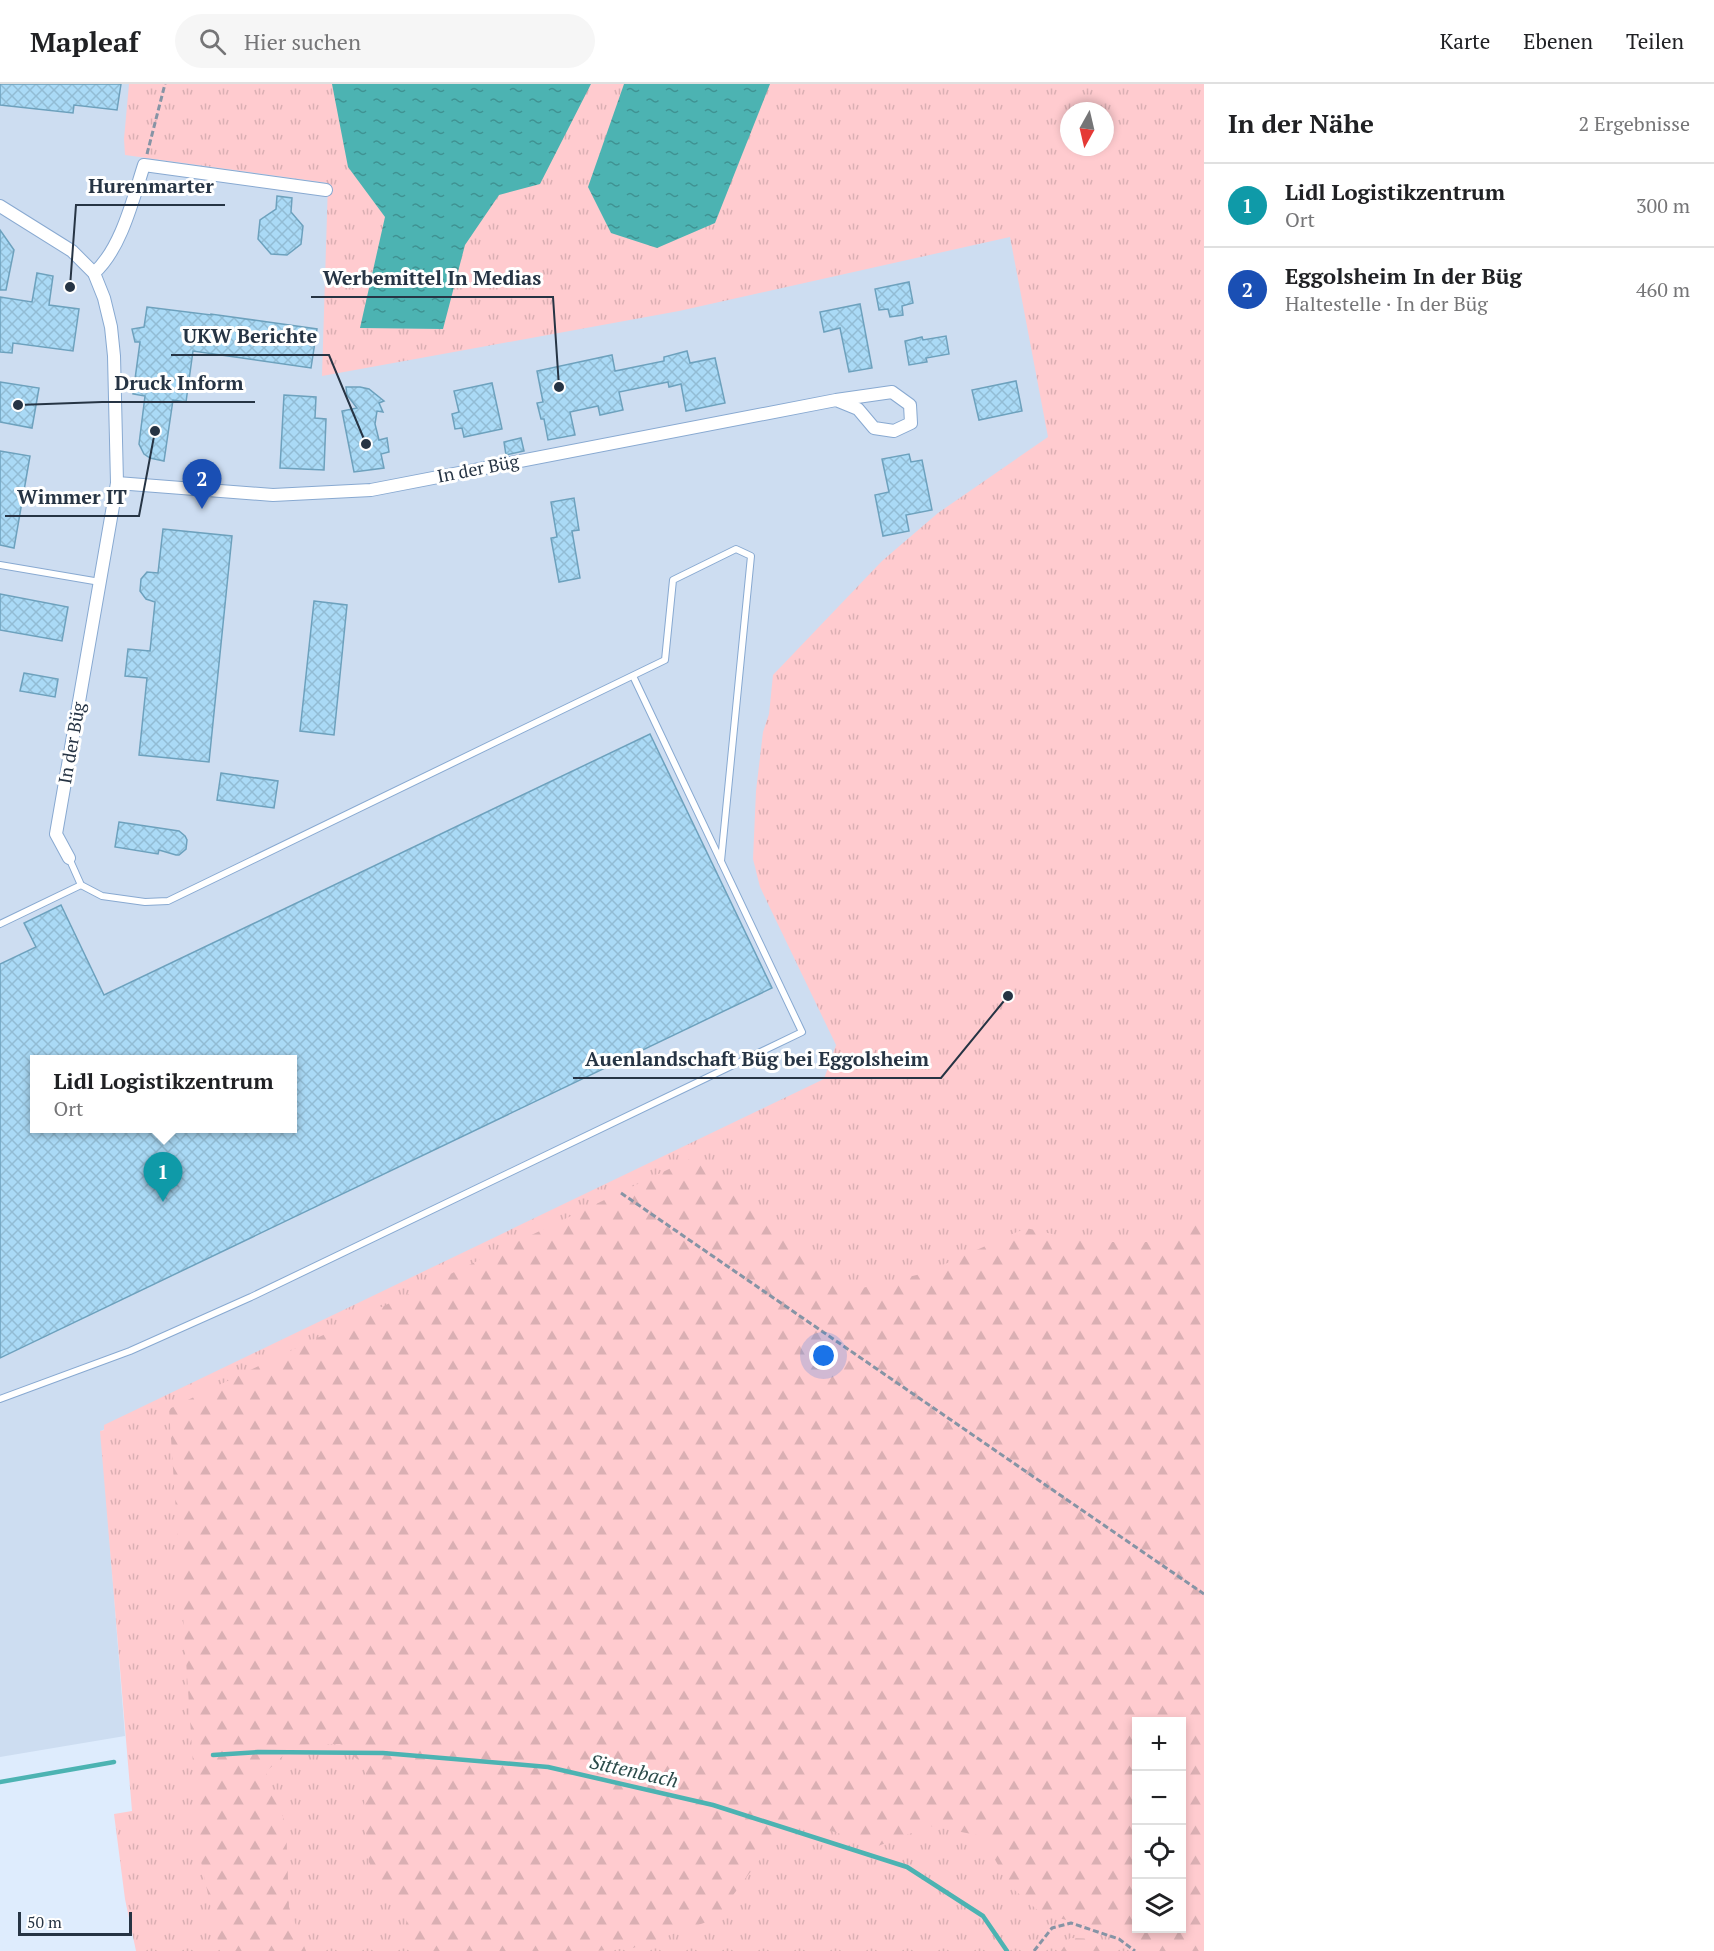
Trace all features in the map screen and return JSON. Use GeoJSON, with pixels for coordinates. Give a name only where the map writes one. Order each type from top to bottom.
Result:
{"type":"FeatureCollection","features":[{"type":"Feature","properties":{"kind":"street"},"geometry":{"type":"LineString","coordinates":[[94,273],[105,264],[117,239],[144,165],[326,190]]}},
{"type":"Feature","properties":{"kind":"street","name":"In der Büg"},"geometry":{"type":"LineString","coordinates":[[0,206],[72,251],[94,273],[104,298],[111,327],[115,368],[117,483],[56,834],[69,858]]}},
{"type":"Feature","properties":{"kind":"street","name":"In der Büg"},"geometry":{"type":"LineString","coordinates":[[117,483],[273,495],[370,490],[836,400],[892,392],[910,405],[911,423],[894,431],[874,428],[858,409],[836,400]]}},
{"type":"Feature","properties":{"kind":"lane"},"geometry":{"type":"LineString","coordinates":[[69,858],[81,885],[102,896],[126,901],[168,901],[664,660],[673,580],[736,549],[751,556],[721,861]]}},
{"type":"Feature","properties":{"kind":"lane"},"geometry":{"type":"LineString","coordinates":[[0,565],[101,582]]}},
{"type":"Feature","properties":{"kind":"lane"},"geometry":{"type":"LineString","coordinates":[[0,1399],[130,1351],[241,1301],[802,1032],[633,676]]}},
{"type":"Feature","properties":{"kind":"lane"},"geometry":{"type":"LineString","coordinates":[[0,924],[81,885]]}},
{"type":"Feature","properties":{"kind":"path"},"geometry":{"type":"LineString","coordinates":[[144,165],[165,84]]}},
{"type":"Feature","properties":{"kind":"path"},"geometry":{"type":"LineString","coordinates":[[621,1193],[1204,1594]]}},
{"type":"Feature","properties":{"kind":"path"},"geometry":{"type":"LineString","coordinates":[[1034,1951],[1052,1928],[1071,1923],[1119,1939],[1135,1951]]}},
{"type":"Feature","properties":{"kind":"shaded area"},"geometry":{"type":"Polygon","coordinates":[[[0,84],[136,84],[1013,228],[1054,442],[835,1078],[101,1431],[125,1736],[0,1757],[0,84]]]}},
{"type":"Feature","properties":{"kind":"green space"},"geometry":{"type":"Polygon","coordinates":[[[129,84],[1204,84],[1204,1951],[136,1951],[125,1899],[114,1814],[132,1811],[100,1431],[104,1430],[104,1425],[824,1079],[836,1045],[760,887],[753,859],[756,791],[773,675],[882,561],[938,513],[1048,437],[1010,237],[679,311],[322,376],[328,183],[125,155],[124,139],[129,84]]]}},
{"type":"Feature","properties":{"kind":"green space"},"geometry":{"type":"Polygon","coordinates":[[[694,1157],[845,1292],[925,1273],[1026,1228],[1087,1242],[1163,1242],[1204,1207],[1204,1951],[1149,1951],[1124,1934],[1042,1914],[1009,1885],[982,1836],[930,1826],[878,1846],[791,1818],[715,1919],[633,1948],[596,1951],[418,1951],[405,1936],[409,1900],[385,1897],[369,1862],[364,1810],[366,1767],[340,1744],[294,1745],[266,1772],[286,1825],[289,1907],[306,1951],[220,1951],[199,1852],[169,1409],[694,1157]]]}},
{"type":"Feature","properties":{"kind":"green space"},"geometry":{"type":"Polygon","coordinates":[[[1070,1938],[1100,1939],[1118,1951],[1061,1951],[1070,1938]]]}},
{"type":"Feature","properties":{"kind":"water"},"geometry":{"type":"Polygon","coordinates":[[[332,84],[591,84],[540,184],[499,195],[465,245],[443,329],[360,328],[385,217],[348,167],[332,84]]]}},
{"type":"Feature","properties":{"kind":"water"},"geometry":{"type":"Polygon","coordinates":[[[624,84],[770,84],[715,223],[657,248],[611,233],[588,187],[624,84]]]}},
{"type":"Feature","properties":{"kind":"building"},"geometry":{"type":"Polygon","coordinates":[[[0,84],[121,84],[117,110],[74,105],[73,113],[0,105],[0,84]]]}},
{"type":"Feature","properties":{"kind":"building"},"geometry":{"type":"Polygon","coordinates":[[[277,196],[292,198],[291,212],[303,226],[301,244],[287,255],[271,254],[258,239],[260,220],[276,209],[277,196]]]}},
{"type":"Feature","properties":{"kind":"building"},"geometry":{"type":"Polygon","coordinates":[[[0,230],[14,250],[6,290],[0,290],[0,230]]]}},
{"type":"Feature","properties":{"kind":"building"},"geometry":{"type":"Polygon","coordinates":[[[37,273],[53,276],[49,305],[79,309],[73,351],[13,343],[12,353],[0,352],[0,297],[32,302],[37,273]]]}},
{"type":"Feature","properties":{"kind":"building"},"geometry":{"type":"Polygon","coordinates":[[[909,282],[913,303],[902,306],[903,315],[890,317],[888,309],[879,310],[875,289],[909,282]]]}},
{"type":"Feature","properties":{"kind":"building"},"geometry":{"type":"Polygon","coordinates":[[[860,304],[872,368],[849,372],[840,328],[824,332],[820,312],[860,304]]]}},
{"type":"Feature","properties":{"kind":"building"},"geometry":{"type":"Polygon","coordinates":[[[147,307],[317,329],[311,368],[193,351],[186,402],[173,400],[164,461],[150,458],[144,454],[139,444],[145,396],[133,394],[140,342],[135,342],[132,329],[144,327],[147,307]]]}},
{"type":"Feature","properties":{"kind":"building"},"geometry":{"type":"Polygon","coordinates":[[[946,336],[949,354],[926,358],[927,362],[909,365],[905,341],[922,337],[923,340],[946,336]]]}},
{"type":"Feature","properties":{"kind":"building"},"geometry":{"type":"Polygon","coordinates":[[[687,351],[690,363],[715,358],[725,403],[686,411],[681,384],[669,387],[668,382],[619,392],[623,410],[600,415],[598,406],[570,412],[575,435],[548,440],[544,419],[541,419],[537,403],[543,402],[537,371],[612,355],[615,371],[664,361],[664,357],[687,351]]]}},
{"type":"Feature","properties":{"kind":"building"},"geometry":{"type":"Polygon","coordinates":[[[1016,381],[1022,411],[979,420],[972,390],[1016,381]]]}},
{"type":"Feature","properties":{"kind":"building"},"geometry":{"type":"Polygon","coordinates":[[[0,382],[39,388],[32,428],[0,422],[0,382]]]}},
{"type":"Feature","properties":{"kind":"building"},"geometry":{"type":"Polygon","coordinates":[[[492,383],[502,429],[464,437],[462,428],[455,429],[452,414],[459,412],[454,391],[492,383]]]}},
{"type":"Feature","properties":{"kind":"building"},"geometry":{"type":"Polygon","coordinates":[[[346,387],[369,389],[384,401],[379,403],[383,412],[377,411],[375,424],[379,440],[387,438],[389,452],[381,454],[384,468],[354,472],[342,411],[357,408],[347,395],[346,387]]]}},
{"type":"Feature","properties":{"kind":"building"},"geometry":{"type":"Polygon","coordinates":[[[284,395],[316,397],[315,418],[326,419],[324,470],[280,468],[284,395]]]}},
{"type":"Feature","properties":{"kind":"building"},"geometry":{"type":"Polygon","coordinates":[[[521,438],[524,451],[506,455],[504,442],[521,438]]]}},
{"type":"Feature","properties":{"kind":"building"},"geometry":{"type":"Polygon","coordinates":[[[0,451],[30,456],[14,548],[0,545],[0,451]]]}},
{"type":"Feature","properties":{"kind":"building"},"geometry":{"type":"Polygon","coordinates":[[[909,454],[911,462],[922,460],[932,510],[906,515],[909,531],[883,536],[875,495],[889,492],[882,459],[909,454]]]}},
{"type":"Feature","properties":{"kind":"building"},"geometry":{"type":"Polygon","coordinates":[[[574,498],[579,530],[572,531],[580,578],[559,582],[551,538],[557,537],[551,502],[574,498]]]}},
{"type":"Feature","properties":{"kind":"building"},"geometry":{"type":"Polygon","coordinates":[[[163,529],[232,536],[209,762],[139,755],[147,678],[125,676],[128,649],[150,651],[155,602],[146,599],[140,591],[141,579],[147,572],[158,573],[163,529]]]}},
{"type":"Feature","properties":{"kind":"building"},"geometry":{"type":"Polygon","coordinates":[[[0,594],[68,607],[62,641],[0,630],[0,594]]]}},
{"type":"Feature","properties":{"kind":"building"},"geometry":{"type":"Polygon","coordinates":[[[314,601],[347,605],[334,735],[300,731],[314,601]]]}},
{"type":"Feature","properties":{"kind":"building"},"geometry":{"type":"Polygon","coordinates":[[[24,673],[58,679],[55,697],[20,691],[24,673]]]}},
{"type":"Feature","properties":{"kind":"building"},"geometry":{"type":"Polygon","coordinates":[[[650,734],[772,988],[0,1358],[0,964],[36,947],[24,923],[61,905],[104,995],[650,734]]]}},
{"type":"Feature","properties":{"kind":"building"},"geometry":{"type":"Polygon","coordinates":[[[221,773],[278,781],[274,808],[217,800],[221,773]]]}},
{"type":"Feature","properties":{"kind":"building"},"geometry":{"type":"Polygon","coordinates":[[[119,822],[179,831],[187,840],[186,849],[176,855],[159,850],[158,854],[115,847],[119,822]]]}},
{"type":"Feature","properties":{"kind":"waterway","name":"Sittenbach"},"geometry":{"type":"LineString","coordinates":[[213,1755],[258,1752],[383,1753],[548,1767],[713,1805],[907,1867],[983,1916],[1007,1951]]}},
{"type":"Feature","properties":{"kind":"waterway","name":"Sittenbach"},"geometry":{"type":"LineString","coordinates":[[0,1782],[114,1762]]}},
{"type":"Feature","properties":{"kind":"place","name":"Hurenmarter"},"geometry":{"type":"Point","coordinates":[70,287]}},
{"type":"Feature","properties":{"kind":"place","name":"Werbemittel In Medias"},"geometry":{"type":"Point","coordinates":[559,387]}},
{"type":"Feature","properties":{"kind":"place","name":"Druck Inform"},"geometry":{"type":"Point","coordinates":[18,405]}},
{"type":"Feature","properties":{"kind":"place","name":"Wimmer IT"},"geometry":{"type":"Point","coordinates":[155,431]}},
{"type":"Feature","properties":{"kind":"place","name":"UKW Berichte"},"geometry":{"type":"Point","coordinates":[366,444]}},
{"type":"Feature","properties":{"kind":"place","name":"Eggolsheim In der Büg"},"geometry":{"type":"Point","coordinates":[202,509]}},
{"type":"Feature","properties":{"kind":"place","name":"Auenlandschaft Büg bei Eggolsheim"},"geometry":{"type":"Point","coordinates":[1008,996]}},
{"type":"Feature","properties":{"kind":"place","name":"Lidl Logistikzentrum"},"geometry":{"type":"Point","coordinates":[163,1202]}}]}
